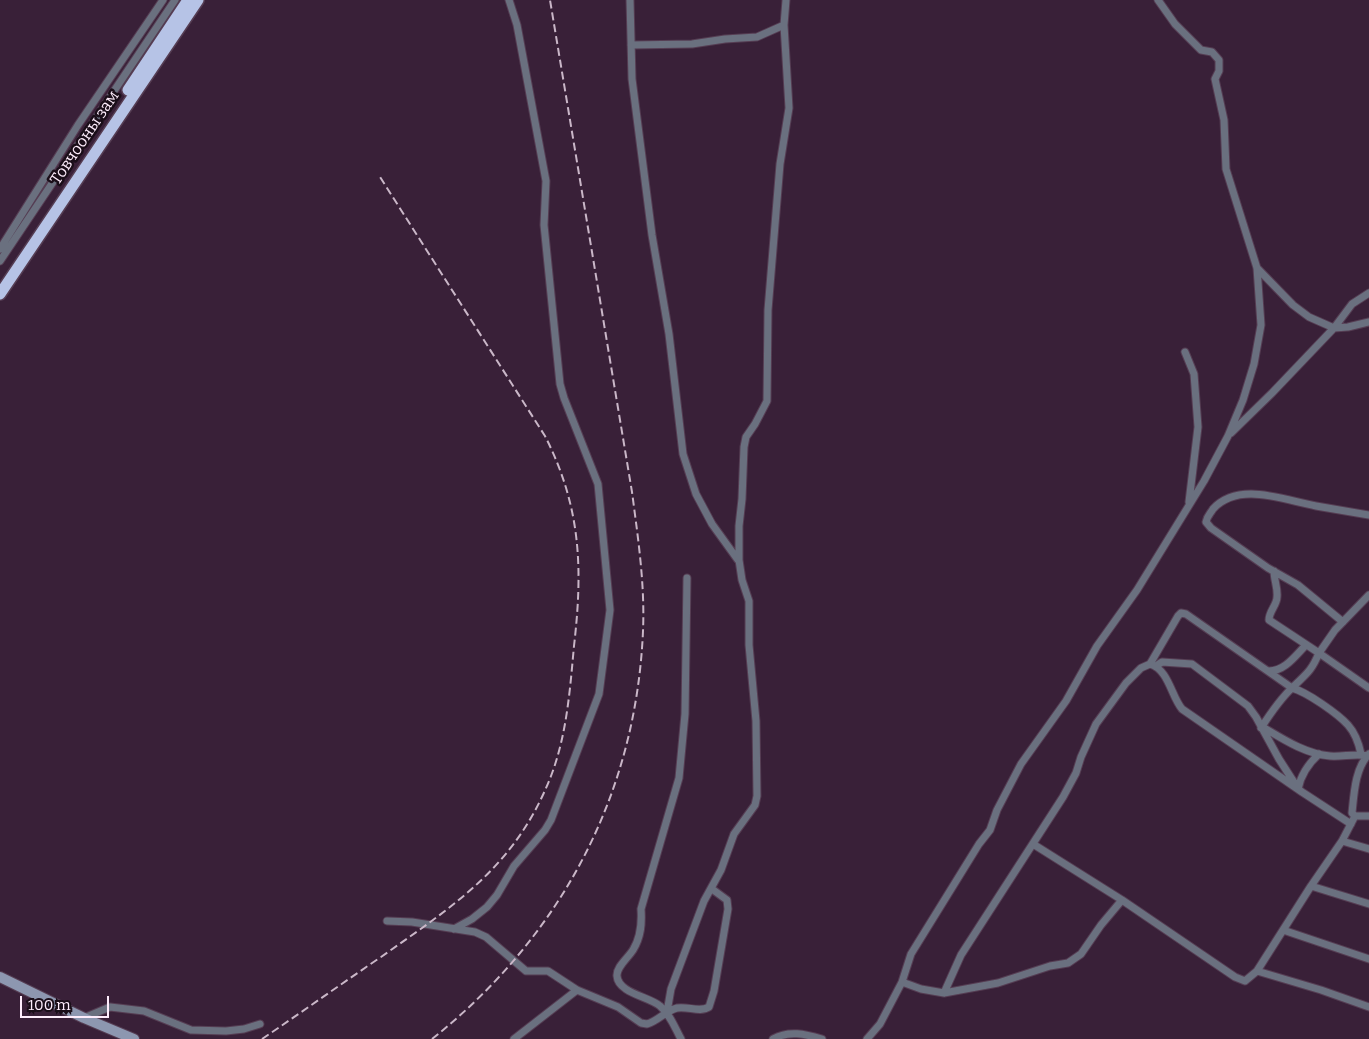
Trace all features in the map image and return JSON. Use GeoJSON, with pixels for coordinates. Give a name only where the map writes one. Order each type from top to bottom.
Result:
{"type":"FeatureCollection","features":[{"type":"Feature","properties":{"kind":"highway","name":"Товчооны зам"},"geometry":{"type":"LineString","coordinates":[[0,280],[188,0]]}},
{"type":"Feature","properties":{"kind":"highway","name":"Товчооны зам"},"geometry":{"type":"LineString","coordinates":[[0,294],[198,0]]}},
{"type":"Feature","properties":{"kind":"main road"},"geometry":{"type":"LineString","coordinates":[[0,977],[84,1018],[134,1039]]}},
{"type":"Feature","properties":{"kind":"street"},"geometry":{"type":"LineString","coordinates":[[0,249],[78,126],[163,0]]}},
{"type":"Feature","properties":{"kind":"street"},"geometry":{"type":"LineString","coordinates":[[0,261],[175,0]]}},
{"type":"Feature","properties":{"kind":"street"},"geometry":{"type":"LineString","coordinates":[[454,929],[472,919],[487,907],[497,895],[514,866],[537,841],[551,820],[599,694],[610,610],[598,484],[560,384],[544,225],[546,181],[517,25],[509,0]]}},
{"type":"Feature","properties":{"kind":"street"},"geometry":{"type":"LineString","coordinates":[[630,0],[632,79],[652,235],[669,334],[683,454],[696,494],[712,524],[738,560]]}},
{"type":"Feature","properties":{"kind":"street"},"geometry":{"type":"LineString","coordinates":[[667,1012],[671,989],[678,968],[704,901],[721,870],[734,834],[755,804],[758,785],[756,721],[749,645],[749,600],[738,560],[739,526],[746,437],[756,424],[767,402],[768,310],[780,164],[789,108],[784,25],[786,0]]}},
{"type":"Feature","properties":{"kind":"street"},"geometry":{"type":"LineString","coordinates":[[867,1039],[880,1024],[902,982],[911,954],[979,844],[990,830],[997,810],[1021,764],[1066,701],[1097,646],[1137,590],[1189,505],[1228,436],[1243,400],[1254,364],[1261,325],[1257,268],[1226,169],[1224,120],[1215,79],[1219,71],[1219,60],[1212,52],[1201,50],[1175,24],[1158,0]]}},
{"type":"Feature","properties":{"kind":"street"},"geometry":{"type":"LineString","coordinates":[[631,44],[692,44],[724,39],[757,37],[784,25]]}},
{"type":"Feature","properties":{"kind":"street"},"geometry":{"type":"LineString","coordinates":[[1257,268],[1293,305],[1309,317],[1334,328],[1369,322]]}},
{"type":"Feature","properties":{"kind":"street"},"geometry":{"type":"LineString","coordinates":[[1228,436],[1334,328],[1352,304],[1369,293]]}},
{"type":"Feature","properties":{"kind":"street"},"geometry":{"type":"LineString","coordinates":[[1184,352],[1194,374],[1198,427],[1189,505]]}},
{"type":"Feature","properties":{"kind":"street"},"geometry":{"type":"LineString","coordinates":[[1343,622],[1298,585],[1211,528],[1206,522],[1206,518],[1220,502],[1235,495],[1271,495],[1316,506],[1369,514]]}},
{"type":"Feature","properties":{"kind":"street"},"geometry":{"type":"LineString","coordinates":[[1274,571],[1277,599],[1270,613],[1269,620],[1369,688]]}},
{"type":"Feature","properties":{"kind":"street"},"geometry":{"type":"LineString","coordinates":[[681,1039],[667,1012],[652,1000],[624,988],[618,982],[617,975],[619,969],[633,951],[640,935],[641,909],[679,778],[685,714],[687,578]]}},
{"type":"Feature","properties":{"kind":"street"},"geometry":{"type":"LineString","coordinates":[[1261,728],[1269,715],[1292,688],[1308,674],[1329,638],[1369,596]]}},
{"type":"Feature","properties":{"kind":"street"},"geometry":{"type":"LineString","coordinates":[[1153,665],[1181,613],[1190,617],[1292,688],[1309,695],[1348,725],[1367,755]]}},
{"type":"Feature","properties":{"kind":"street"},"geometry":{"type":"LineString","coordinates":[[1268,671],[1279,671],[1306,645]]}},
{"type":"Feature","properties":{"kind":"street"},"geometry":{"type":"LineString","coordinates":[[944,993],[961,955],[1033,844],[1076,773],[1096,724],[1126,683],[1141,668],[1162,662],[1192,664],[1248,706],[1298,790]]}},
{"type":"Feature","properties":{"kind":"street"},"geometry":{"type":"LineString","coordinates":[[1153,665],[1174,691],[1177,703],[1182,709],[1298,790],[1351,824]]}},
{"type":"Feature","properties":{"kind":"street"},"geometry":{"type":"LineString","coordinates":[[1261,728],[1266,728],[1294,745],[1319,754],[1337,756],[1367,755]]}},
{"type":"Feature","properties":{"kind":"street"},"geometry":{"type":"LineString","coordinates":[[1298,790],[1301,777],[1307,766],[1319,754]]}},
{"type":"Feature","properties":{"kind":"street"},"geometry":{"type":"LineString","coordinates":[[1355,816],[1352,813],[1353,796],[1363,760],[1367,755]]}},
{"type":"Feature","properties":{"kind":"street"},"geometry":{"type":"LineString","coordinates":[[1033,844],[1122,900],[1235,977],[1245,981],[1257,971],[1342,841],[1355,816]]}},
{"type":"Feature","properties":{"kind":"street"},"geometry":{"type":"LineString","coordinates":[[1355,816],[1369,816]]}},
{"type":"Feature","properties":{"kind":"street"},"geometry":{"type":"LineString","coordinates":[[1342,841],[1369,849]]}},
{"type":"Feature","properties":{"kind":"street"},"geometry":{"type":"LineString","coordinates":[[1311,886],[1369,904]]}},
{"type":"Feature","properties":{"kind":"street"},"geometry":{"type":"LineString","coordinates":[[387,921],[412,922],[475,932],[486,937],[526,971],[548,971],[577,990],[618,1007],[641,1023],[648,1024],[667,1012],[678,1008],[706,1009],[712,1001],[726,930],[728,904],[724,897],[712,889]]}},
{"type":"Feature","properties":{"kind":"street"},"geometry":{"type":"LineString","coordinates":[[902,982],[921,989],[944,993],[998,984],[1050,966],[1068,963],[1081,954],[1101,925],[1122,900]]}},
{"type":"Feature","properties":{"kind":"street"},"geometry":{"type":"LineString","coordinates":[[1283,930],[1369,959]]}},
{"type":"Feature","properties":{"kind":"street"},"geometry":{"type":"LineString","coordinates":[[1257,971],[1369,1007]]}},
{"type":"Feature","properties":{"kind":"street"},"geometry":{"type":"LineString","coordinates":[[514,1039],[577,990]]}},
{"type":"Feature","properties":{"kind":"street"},"geometry":{"type":"LineString","coordinates":[[84,1018],[110,1007],[144,1011],[192,1030],[226,1031],[244,1029],[260,1024]]}},
{"type":"Feature","properties":{"kind":"street"},"geometry":{"type":"LineString","coordinates":[[773,1039],[781,1034],[791,1033],[822,1039]]}},
{"type":"Feature","properties":{"kind":"railway"},"geometry":{"type":"LineString","coordinates":[[432,1039],[478,999],[518,955],[553,909],[583,859],[607,806],[625,750],[637,692],[643,631],[642,578],[637,527],[550,0]]}},
{"type":"Feature","properties":{"kind":"railway"},"geometry":{"type":"LineString","coordinates":[[262,1039],[434,919],[459,900],[502,859],[520,835],[537,807],[551,776],[561,744],[567,711],[577,617],[578,564],[572,513],[557,462],[545,436],[380,177]]}}]}
